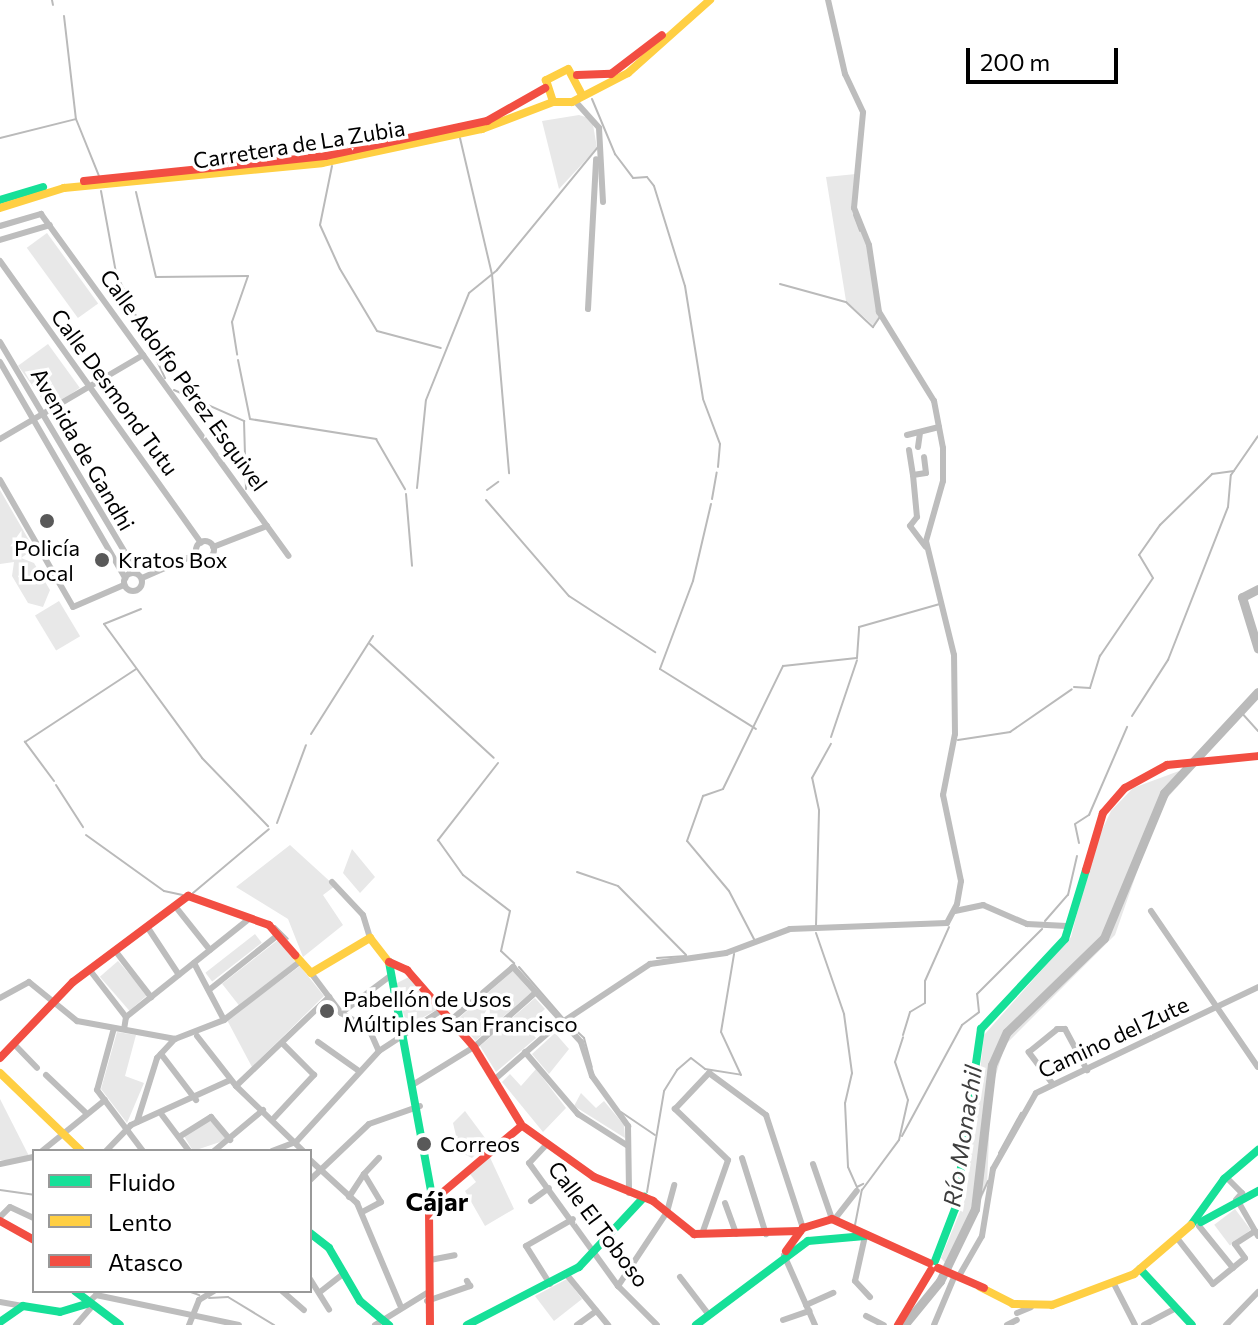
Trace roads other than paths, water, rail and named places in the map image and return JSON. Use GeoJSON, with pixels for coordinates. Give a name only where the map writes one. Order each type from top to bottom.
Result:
{"type":"FeatureCollection","features":[{"type":"Feature","properties":{"kind":"street"},"geometry":{"type":"LineString","coordinates":[[588,309],[599,128],[578,97],[577,75],[626,66],[702,0]]}},
{"type":"Feature","properties":{"kind":"street"},"geometry":{"type":"LineString","coordinates":[[578,97],[628,73],[710,0]]}},
{"type":"Feature","properties":{"kind":"street"},"geometry":{"type":"LineString","coordinates":[[828,0],[845,74],[863,112],[854,208],[869,245],[879,312],[936,407],[944,472],[926,547]]}},
{"type":"Feature","properties":{"kind":"street","name":"Carretera de La Zubia"},"geometry":{"type":"LineString","coordinates":[[0,200],[69,182],[325,156],[487,121],[545,88],[556,70],[577,75]]}},
{"type":"Feature","properties":{"kind":"street"},"geometry":{"type":"LineString","coordinates":[[545,88],[553,102]]}},
{"type":"Feature","properties":{"kind":"street","name":"Carretera de La Zubia"},"geometry":{"type":"LineString","coordinates":[[0,208],[40,193],[322,163],[482,129],[553,102],[578,97]]}},
{"type":"Feature","properties":{"kind":"street"},"geometry":{"type":"LineString","coordinates":[[596,159],[603,202]]}},
{"type":"Feature","properties":{"kind":"street"},"geometry":{"type":"LineString","coordinates":[[0,226],[41,214],[50,225],[0,240]]}},
{"type":"Feature","properties":{"kind":"street","name":"Calle Adolfo Pérez Esquivel"},"geometry":{"type":"LineString","coordinates":[[50,225],[289,556]]}},
{"type":"Feature","properties":{"kind":"street","name":"Calle Desmond Tutu"},"geometry":{"type":"LineString","coordinates":[[0,261],[201,543]]}},
{"type":"Feature","properties":{"kind":"street","name":"Avenida de Gandhi"},"geometry":{"type":"LineString","coordinates":[[0,342],[140,576]]}},
{"type":"Feature","properties":{"kind":"street"},"geometry":{"type":"LineString","coordinates":[[0,439],[143,355]]}},
{"type":"Feature","properties":{"kind":"street","name":"Avenida de Gandhi"},"geometry":{"type":"LineString","coordinates":[[0,362],[125,582]]}},
{"type":"Feature","properties":{"kind":"street"},"geometry":{"type":"LineString","coordinates":[[907,435],[939,427]]}},
{"type":"Feature","properties":{"kind":"street"},"geometry":{"type":"LineString","coordinates":[[918,447],[920,432]]}},
{"type":"Feature","properties":{"kind":"street"},"geometry":{"type":"LineString","coordinates":[[494,1080],[562,1022],[665,959],[726,953],[797,928],[950,922],[961,881],[943,795],[955,734],[954,655],[942,598],[926,547],[910,526],[917,517],[909,450]]}},
{"type":"Feature","properties":{"kind":"street"},"geometry":{"type":"LineString","coordinates":[[924,457],[926,469]]}},
{"type":"Feature","properties":{"kind":"street"},"geometry":{"type":"LineString","coordinates":[[913,475],[926,469],[944,472]]}},
{"type":"Feature","properties":{"kind":"street"},"geometry":{"type":"LineString","coordinates":[[0,480],[73,607],[125,582],[197,554],[209,558],[213,547]]}},
{"type":"Feature","properties":{"kind":"street"},"geometry":{"type":"LineString","coordinates":[[197,554],[201,543],[213,547],[267,526]]}},
{"type":"Feature","properties":{"kind":"street"},"geometry":{"type":"LineString","coordinates":[[125,582],[137,590],[140,576]]}},
{"type":"Feature","properties":{"kind":"street"},"geometry":{"type":"LineString","coordinates":[[898,1325],[943,1269],[955,1209],[981,1029],[1058,949],[1079,903],[1103,813],[1138,778],[1185,761],[1258,756]]}},
{"type":"Feature","properties":{"kind":"street"},"geometry":{"type":"LineString","coordinates":[[332,882],[363,915],[370,938],[389,962],[404,967],[474,1047],[522,1126],[547,1144],[629,1193],[644,1197],[702,1234],[830,1233],[865,1236]]}},
{"type":"Feature","properties":{"kind":"street"},"geometry":{"type":"LineString","coordinates":[[0,1058],[55,1002],[188,896],[250,918],[278,935],[341,1013],[369,1029],[379,1051]]}},
{"type":"Feature","properties":{"kind":"street"},"geometry":{"type":"LineString","coordinates":[[955,911],[983,905],[1038,927],[1065,929],[1079,903]]}},
{"type":"Feature","properties":{"kind":"street"},"geometry":{"type":"LineString","coordinates":[[175,906],[210,950]]}},
{"type":"Feature","properties":{"kind":"street"},"geometry":{"type":"LineString","coordinates":[[1151,911],[1258,1067]]}},
{"type":"Feature","properties":{"kind":"street"},"geometry":{"type":"LineString","coordinates":[[124,1029],[126,1017],[250,918]]}},
{"type":"Feature","properties":{"kind":"street"},"geometry":{"type":"LineString","coordinates":[[148,928],[179,975]]}},
{"type":"Feature","properties":{"kind":"street"},"geometry":{"type":"LineString","coordinates":[[209,990],[278,935]]}},
{"type":"Feature","properties":{"kind":"street"},"geometry":{"type":"LineString","coordinates":[[311,973],[370,938]]}},
{"type":"Feature","properties":{"kind":"street"},"geometry":{"type":"LineString","coordinates":[[117,953],[151,997]]}},
{"type":"Feature","properties":{"kind":"street"},"geometry":{"type":"LineString","coordinates":[[0,998],[29,982],[77,1021],[175,1039],[197,1036],[224,1020],[301,961]]}},
{"type":"Feature","properties":{"kind":"street"},"geometry":{"type":"LineString","coordinates":[[389,962],[389,977],[406,1031],[420,1106],[432,1197],[427,1297],[430,1325]]}},
{"type":"Feature","properties":{"kind":"street"},"geometry":{"type":"LineString","coordinates":[[194,963],[224,1020]]}},
{"type":"Feature","properties":{"kind":"street"},"geometry":{"type":"LineString","coordinates":[[451,1020],[513,967],[562,1022],[628,1126],[629,1193]]}},
{"type":"Feature","properties":{"kind":"street"},"geometry":{"type":"LineString","coordinates":[[92,973],[126,1017]]}},
{"type":"Feature","properties":{"kind":"street"},"geometry":{"type":"LineString","coordinates":[[341,1013],[389,977]]}},
{"type":"Feature","properties":{"kind":"street","name":"Camino del Zute"},"geometry":{"type":"LineString","coordinates":[[934,1325],[943,1269],[978,1248],[993,1169],[1010,1132],[1052,1083],[1087,1070],[1258,987]]}},
{"type":"Feature","properties":{"kind":"street"},"geometry":{"type":"LineString","coordinates":[[414,1084],[474,1047],[535,993]]}},
{"type":"Feature","properties":{"kind":"street"},"geometry":{"type":"LineString","coordinates":[[108,1149],[137,1122],[162,1115],[233,1083],[282,1043],[329,997]]}},
{"type":"Feature","properties":{"kind":"street"},"geometry":{"type":"LineString","coordinates":[[277,1149],[296,1142],[379,1051],[442,1010]]}},
{"type":"Feature","properties":{"kind":"street"},"geometry":{"type":"LineString","coordinates":[[114,1028],[97,1090],[141,1149]]}},
{"type":"Feature","properties":{"kind":"street"},"geometry":{"type":"LineString","coordinates":[[1052,1083],[1029,1052],[1057,1029],[1065,1029],[1087,1070]]}},
{"type":"Feature","properties":{"kind":"street"},"geometry":{"type":"LineString","coordinates":[[197,1036],[233,1083],[274,1118],[301,1149]]}},
{"type":"Feature","properties":{"kind":"street"},"geometry":{"type":"LineString","coordinates":[[137,1122],[161,1054],[175,1039]]}},
{"type":"Feature","properties":{"kind":"street"},"geometry":{"type":"LineString","coordinates":[[318,1042],[359,1071]]}},
{"type":"Feature","properties":{"kind":"street"},"geometry":{"type":"LineString","coordinates":[[274,1118],[314,1075],[282,1043]]}},
{"type":"Feature","properties":{"kind":"street"},"geometry":{"type":"LineString","coordinates":[[14,1044],[37,1068]]}},
{"type":"Feature","properties":{"kind":"street"},"geometry":{"type":"LineString","coordinates":[[525,1052],[578,1114],[628,1146]]}},
{"type":"Feature","properties":{"kind":"street"},"geometry":{"type":"LineString","coordinates":[[161,1054],[196,1100]]}},
{"type":"Feature","properties":{"kind":"street"},"geometry":{"type":"LineString","coordinates":[[0,1073],[79,1149]]}},
{"type":"Feature","properties":{"kind":"street"},"geometry":{"type":"LineString","coordinates":[[702,1234],[728,1160],[675,1109],[709,1073],[747,1104],[766,1115],[802,1234]]}},
{"type":"Feature","properties":{"kind":"street"},"geometry":{"type":"LineString","coordinates":[[46,1075],[85,1112]]}},
{"type":"Feature","properties":{"kind":"street"},"geometry":{"type":"LineString","coordinates":[[44,1149],[85,1112],[105,1100]]}},
{"type":"Feature","properties":{"kind":"street"},"geometry":{"type":"LineString","coordinates":[[312,1178],[369,1124],[420,1106]]}},
{"type":"Feature","properties":{"kind":"street"},"geometry":{"type":"LineString","coordinates":[[217,1149],[263,1110]]}},
{"type":"Feature","properties":{"kind":"street"},"geometry":{"type":"LineString","coordinates":[[162,1115],[186,1149]]}},
{"type":"Feature","properties":{"kind":"street"},"geometry":{"type":"LineString","coordinates":[[179,1137],[212,1117],[230,1140]]}},
{"type":"Feature","properties":{"kind":"street"},"geometry":{"type":"LineString","coordinates":[[432,1197],[522,1126]]}},
{"type":"Feature","properties":{"kind":"street","name":"Calle El Toboso"},"geometry":{"type":"LineString","coordinates":[[547,1144],[529,1163],[573,1219],[618,1286],[657,1325]]}},
{"type":"Feature","properties":{"kind":"street"},"geometry":{"type":"LineString","coordinates":[[1196,1222],[1226,1177],[1258,1150]]}},
{"type":"Feature","properties":{"kind":"street"},"geometry":{"type":"LineString","coordinates":[[0,1164],[32,1157]]}},
{"type":"Feature","properties":{"kind":"street"},"geometry":{"type":"LineString","coordinates":[[349,1197],[379,1158]]}},
{"type":"Feature","properties":{"kind":"street"},"geometry":{"type":"LineString","coordinates":[[742,1158],[766,1234]]}},
{"type":"Feature","properties":{"kind":"street"},"geometry":{"type":"LineString","coordinates":[[312,1162],[362,1212],[400,1305]]}},
{"type":"Feature","properties":{"kind":"street"},"geometry":{"type":"LineString","coordinates":[[813,1164],[834,1220],[1008,1300],[1034,1305]]}},
{"type":"Feature","properties":{"kind":"street"},"geometry":{"type":"LineString","coordinates":[[362,1212],[381,1202],[364,1174]]}},
{"type":"Feature","properties":{"kind":"street"},"geometry":{"type":"LineString","coordinates":[[1226,1177],[1242,1193],[1236,1204]]}},
{"type":"Feature","properties":{"kind":"street"},"geometry":{"type":"LineString","coordinates":[[618,1286],[667,1212],[674,1185]]}},
{"type":"Feature","properties":{"kind":"street"},"geometry":{"type":"LineString","coordinates":[[531,1201],[549,1188]]}},
{"type":"Feature","properties":{"kind":"street"},"geometry":{"type":"LineString","coordinates":[[830,1233],[834,1220],[857,1191]]}},
{"type":"Feature","properties":{"kind":"street"},"geometry":{"type":"LineString","coordinates":[[1007,1325],[1018,1313],[1034,1305],[1059,1301],[1140,1269],[1196,1222],[1258,1191]]}},
{"type":"Feature","properties":{"kind":"street"},"geometry":{"type":"LineString","coordinates":[[467,1325],[567,1275],[594,1254],[644,1197]]}},
{"type":"Feature","properties":{"kind":"street"},"geometry":{"type":"LineString","coordinates":[[725,1203],[736,1234]]}},
{"type":"Feature","properties":{"kind":"street"},"geometry":{"type":"LineString","coordinates":[[1177,1238],[1213,1284],[1245,1258],[1235,1244],[1256,1234],[1236,1204]]}},
{"type":"Feature","properties":{"kind":"street"},"geometry":{"type":"LineString","coordinates":[[32,1217],[10,1207],[0,1219],[32,1239]]}},
{"type":"Feature","properties":{"kind":"street"},"geometry":{"type":"LineString","coordinates":[[550,1284],[526,1246],[573,1219]]}},
{"type":"Feature","properties":{"kind":"street"},"geometry":{"type":"LineString","coordinates":[[696,1325],[784,1255],[802,1234],[834,1220]]}},
{"type":"Feature","properties":{"kind":"street"},"geometry":{"type":"LineString","coordinates":[[1196,1222],[1233,1268]]}},
{"type":"Feature","properties":{"kind":"street"},"geometry":{"type":"LineString","coordinates":[[312,1235],[381,1323],[400,1305],[470,1286],[467,1281]]}},
{"type":"Feature","properties":{"kind":"street"},"geometry":{"type":"LineString","coordinates":[[865,1236],[855,1281],[870,1297]]}},
{"type":"Feature","properties":{"kind":"street"},"geometry":{"type":"LineString","coordinates":[[430,1260],[455,1255]]}},
{"type":"Feature","properties":{"kind":"street"},"geometry":{"type":"LineString","coordinates":[[784,1255],[815,1325]]}},
{"type":"Feature","properties":{"kind":"street"},"geometry":{"type":"LineString","coordinates":[[1140,1269],[1192,1325]]}},
{"type":"Feature","properties":{"kind":"street"},"geometry":{"type":"LineString","coordinates":[[320,1292],[344,1273]]}},
{"type":"Feature","properties":{"kind":"street"},"geometry":{"type":"LineString","coordinates":[[567,1275],[608,1325]]}},
{"type":"Feature","properties":{"kind":"street"},"geometry":{"type":"LineString","coordinates":[[680,1277],[709,1315]]}},
{"type":"Feature","properties":{"kind":"street"},"geometry":{"type":"LineString","coordinates":[[312,1282],[329,1309]]}},
{"type":"Feature","properties":{"kind":"street"},"geometry":{"type":"LineString","coordinates":[[1113,1282],[1135,1325]]}},
{"type":"Feature","properties":{"kind":"street"},"geometry":{"type":"LineString","coordinates":[[1226,1325],[1258,1292]]}},
{"type":"Feature","properties":{"kind":"street"},"geometry":{"type":"LineString","coordinates":[[77,1293],[89,1306],[120,1325]]}},
{"type":"Feature","properties":{"kind":"street"},"geometry":{"type":"LineString","coordinates":[[189,1325],[195,1312],[212,1293]]}},
{"type":"Feature","properties":{"kind":"street"},"geometry":{"type":"LineString","coordinates":[[284,1293],[304,1310]]}},
{"type":"Feature","properties":{"kind":"street"},"geometry":{"type":"LineString","coordinates":[[783,1320],[833,1293]]}},
{"type":"Feature","properties":{"kind":"street"},"geometry":{"type":"LineString","coordinates":[[76,1325],[96,1295],[195,1312],[239,1325]]}},
{"type":"Feature","properties":{"kind":"street"},"geometry":{"type":"LineString","coordinates":[[1008,1300],[1025,1325]]}},
{"type":"Feature","properties":{"kind":"street"},"geometry":{"type":"LineString","coordinates":[[0,1302],[60,1312],[89,1306]]}},
{"type":"Feature","properties":{"kind":"street"},"geometry":{"type":"LineString","coordinates":[[0,1322],[23,1306]]}},
{"type":"Feature","properties":{"kind":"street"},"geometry":{"type":"LineString","coordinates":[[1144,1325],[1174,1309]]}},
{"type":"Feature","properties":{"kind":"street"},"geometry":{"type":"LineString","coordinates":[[577,1325],[596,1311]]}},
{"type":"Feature","properties":{"kind":"street"},"geometry":{"type":"LineString","coordinates":[[866,1316],[884,1325]]}},
{"type":"Feature","properties":{"kind":"waterway"},"geometry":{"type":"LineString","coordinates":[[52,0],[53,5]]}},
{"type":"Feature","properties":{"kind":"waterway"},"geometry":{"type":"LineString","coordinates":[[64,16],[76,119],[99,176]]}},
{"type":"Feature","properties":{"kind":"waterway"},"geometry":{"type":"LineString","coordinates":[[592,99],[615,154],[633,178],[647,177],[654,186],[685,286],[703,399],[720,444],[718,467]]}},
{"type":"Feature","properties":{"kind":"waterway"},"geometry":{"type":"LineString","coordinates":[[0,138],[76,119]]}},
{"type":"Feature","properties":{"kind":"waterway"},"geometry":{"type":"LineString","coordinates":[[460,138],[492,274],[509,473]]}},
{"type":"Feature","properties":{"kind":"waterway"},"geometry":{"type":"LineString","coordinates":[[417,488],[426,400],[469,293],[497,270],[598,147]]}},
{"type":"Feature","properties":{"kind":"waterway"},"geometry":{"type":"LineString","coordinates":[[332,166],[320,225],[340,269],[377,331],[441,348]]}},
{"type":"Feature","properties":{"kind":"waterway"},"geometry":{"type":"LineString","coordinates":[[101,191],[116,273],[165,378]]}},
{"type":"Feature","properties":{"kind":"waterway"},"geometry":{"type":"LineString","coordinates":[[136,192],[156,277],[248,276],[232,322],[237,355]]}},
{"type":"Feature","properties":{"kind":"waterway"},"geometry":{"type":"LineString","coordinates":[[854,215],[860,231]]}},
{"type":"Feature","properties":{"kind":"waterway"},"geometry":{"type":"LineString","coordinates":[[780,284],[846,302],[873,327],[879,318]]}},
{"type":"Feature","properties":{"kind":"waterway"},"geometry":{"type":"LineString","coordinates":[[238,360],[250,419],[376,439],[405,489]]}},
{"type":"Feature","properties":{"kind":"waterway"},"geometry":{"type":"LineString","coordinates":[[174,390],[244,421],[246,489]]}},
{"type":"Feature","properties":{"kind":"waterway"},"geometry":{"type":"LineString","coordinates":[[1132,716],[1168,660],[1228,507],[1231,475],[1258,436]]}},
{"type":"Feature","properties":{"kind":"waterway"},"geometry":{"type":"LineString","coordinates":[[1074,687],[1090,688],[1100,656],[1153,578],[1139,555],[1160,525],[1212,474],[1234,471]]}},
{"type":"Feature","properties":{"kind":"waterway"},"geometry":{"type":"LineString","coordinates":[[712,499],[717,472]]}},
{"type":"Feature","properties":{"kind":"waterway"},"geometry":{"type":"LineString","coordinates":[[487,490],[498,482]]}},
{"type":"Feature","properties":{"kind":"waterway"},"geometry":{"type":"LineString","coordinates":[[406,494],[412,566]]}},
{"type":"Feature","properties":{"kind":"waterway"},"geometry":{"type":"LineString","coordinates":[[486,500],[569,596],[655,652]]}},
{"type":"Feature","properties":{"kind":"waterway"},"geometry":{"type":"LineString","coordinates":[[711,504],[693,581],[660,669],[756,729]]}},
{"type":"Feature","properties":{"kind":"waterway","name":"Río Monachil"},"geometry":{"type":"LineString","coordinates":[[1258,589],[1242,597],[1258,649]]}},
{"type":"Feature","properties":{"kind":"waterway"},"geometry":{"type":"LineString","coordinates":[[755,941],[729,891],[687,841],[703,796],[723,789],[783,666],[857,658],[859,627],[940,604]]}},
{"type":"Feature","properties":{"kind":"waterway"},"geometry":{"type":"LineString","coordinates":[[141,609],[104,624],[202,758],[268,826]]}},
{"type":"Feature","properties":{"kind":"waterway"},"geometry":{"type":"LineString","coordinates":[[311,734],[373,636]]}},
{"type":"Feature","properties":{"kind":"waterway"},"geometry":{"type":"LineString","coordinates":[[370,644],[494,758]]}},
{"type":"Feature","properties":{"kind":"waterway"},"geometry":{"type":"LineString","coordinates":[[831,737],[857,660]]}},
{"type":"Feature","properties":{"kind":"waterway"},"geometry":{"type":"LineString","coordinates":[[54,781],[25,742],[136,669]]}},
{"type":"Feature","properties":{"kind":"waterway"},"geometry":{"type":"LineString","coordinates":[[958,740],[1010,732],[1072,689]]}},
{"type":"Feature","properties":{"kind":"waterway","name":"Río Monachil"},"geometry":{"type":"LineString","coordinates":[[904,1325],[940,1281],[975,1209],[992,1065],[1007,1032],[1104,938],[1164,793],[1258,692]]}},
{"type":"Feature","properties":{"kind":"waterway"},"geometry":{"type":"LineString","coordinates":[[1240,711],[1258,731]]}},
{"type":"Feature","properties":{"kind":"waterway"},"geometry":{"type":"LineString","coordinates":[[1079,843],[1075,824],[1089,815],[1127,727]]}},
{"type":"Feature","properties":{"kind":"waterway"},"geometry":{"type":"LineString","coordinates":[[816,926],[819,810],[812,778],[831,744]]}},
{"type":"Feature","properties":{"kind":"waterway"},"geometry":{"type":"LineString","coordinates":[[277,823],[306,745]]}},
{"type":"Feature","properties":{"kind":"waterway"},"geometry":{"type":"LineString","coordinates":[[498,763],[438,840],[463,875],[510,911],[501,951],[514,963]]}},
{"type":"Feature","properties":{"kind":"waterway"},"geometry":{"type":"LineString","coordinates":[[56,785],[83,827]]}},
{"type":"Feature","properties":{"kind":"waterway"},"geometry":{"type":"LineString","coordinates":[[193,893],[269,829]]}},
{"type":"Feature","properties":{"kind":"waterway"},"geometry":{"type":"LineString","coordinates":[[86,835],[164,891],[183,895]]}},
{"type":"Feature","properties":{"kind":"waterway"},"geometry":{"type":"LineString","coordinates":[[1045,921],[1068,895],[1077,856]]}},
{"type":"Feature","properties":{"kind":"waterway"},"geometry":{"type":"LineString","coordinates":[[577,872],[618,886],[686,955]]}},
{"type":"Feature","properties":{"kind":"waterway"},"geometry":{"type":"LineString","coordinates":[[275,926],[288,939]]}},
{"type":"Feature","properties":{"kind":"waterway"},"geometry":{"type":"LineString","coordinates":[[903,1035],[910,1012],[925,1003],[925,981],[949,927]]}},
{"type":"Feature","properties":{"kind":"waterway"},"geometry":{"type":"LineString","coordinates":[[902,1136],[962,1025],[979,1012],[977,994],[1042,929]]}},
{"type":"Feature","properties":{"kind":"waterway"},"geometry":{"type":"LineString","coordinates":[[816,933],[844,1014],[852,1073],[845,1103],[848,1167],[857,1187],[863,1184]]}},
{"type":"Feature","properties":{"kind":"waterway"},"geometry":{"type":"LineString","coordinates":[[647,1192],[664,1091],[677,1070],[691,1058],[705,1069],[741,1075],[721,1032],[734,954]]}},
{"type":"Feature","properties":{"kind":"waterway"},"geometry":{"type":"LineString","coordinates":[[657,958],[686,956]]}},
{"type":"Feature","properties":{"kind":"waterway"},"geometry":{"type":"LineString","coordinates":[[519,967],[563,1018]]}},
{"type":"Feature","properties":{"kind":"waterway"},"geometry":{"type":"LineString","coordinates":[[568,1023],[584,1038],[592,1067]]}},
{"type":"Feature","properties":{"kind":"waterway"},"geometry":{"type":"LineString","coordinates":[[855,1225],[862,1190],[899,1140],[908,1100],[895,1062],[903,1037]]}},
{"type":"Feature","properties":{"kind":"waterway"},"geometry":{"type":"LineString","coordinates":[[621,1112],[655,1135]]}},
{"type":"Feature","properties":{"kind":"waterway"},"geometry":{"type":"LineString","coordinates":[[999,1153],[1021,1113]]}},
{"type":"Feature","properties":{"kind":"waterway"},"geometry":{"type":"LineString","coordinates":[[975,1209],[988,1181]]}},
{"type":"Feature","properties":{"kind":"waterway"},"geometry":{"type":"LineString","coordinates":[[0,1190],[32,1195]]}},
{"type":"Feature","properties":{"kind":"waterway"},"geometry":{"type":"LineString","coordinates":[[194,1293],[199,1295]]}},
{"type":"Feature","properties":{"kind":"waterway"},"geometry":{"type":"LineString","coordinates":[[209,1298],[228,1297],[274,1325]]}},
{"type":"Feature","properties":{"kind":"place","name":"Policía Local"},"geometry":{"type":"Point","coordinates":[47,521]}},
{"type":"Feature","properties":{"kind":"place","name":"Kratos Box"},"geometry":{"type":"Point","coordinates":[102,560]}},
{"type":"Feature","properties":{"kind":"place","name":"Pabellón de Usos Múltiples San Francisco"},"geometry":{"type":"Point","coordinates":[327,1011]}},
{"type":"Feature","properties":{"kind":"place","name":"Correos"},"geometry":{"type":"Point","coordinates":[424,1144]}},
{"type":"Feature","properties":{"kind":"district","name":"Cájar"},"geometry":{"type":"Point","coordinates":[437,1201]}}]}
